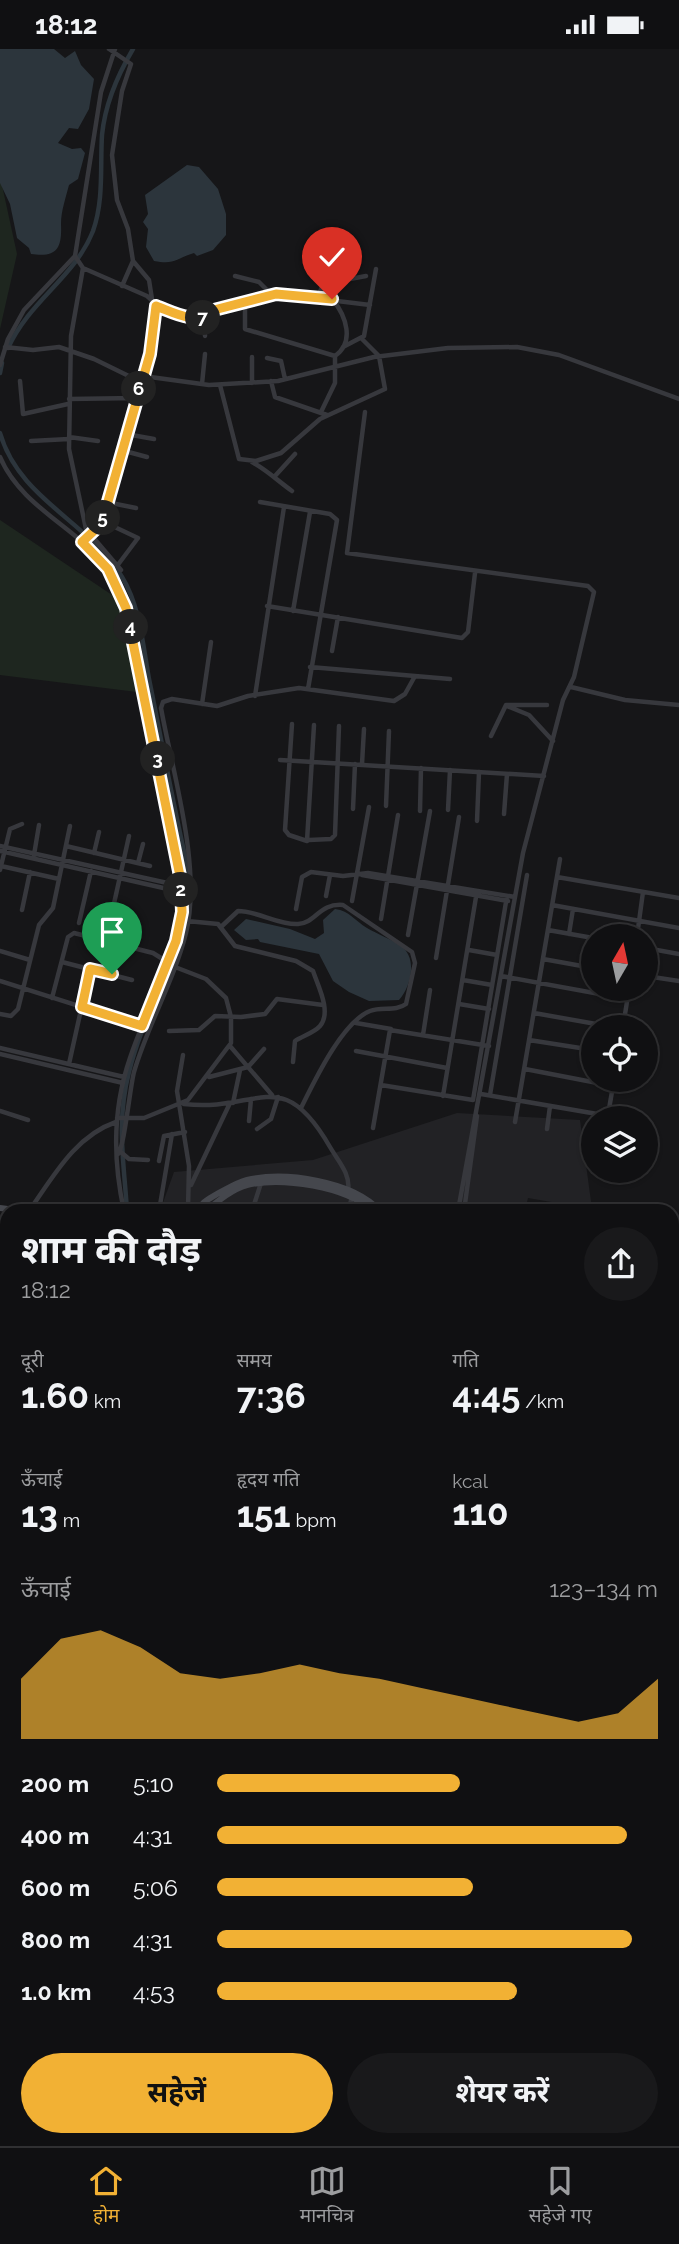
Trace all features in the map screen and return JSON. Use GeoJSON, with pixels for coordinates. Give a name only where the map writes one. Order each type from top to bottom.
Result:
{"type":"FeatureCollection","features":[{"type":"Feature","properties":{"kind":"main road"},"geometry":{"type":"LineString","coordinates":[[206,1204],[246,1180],[272,1177],[365,1196],[373,1204]]}},
{"type":"Feature","properties":{"kind":"main road"},"geometry":{"type":"LineString","coordinates":[[216,1204],[236,1190],[261,1183],[309,1184]]}},
{"type":"Feature","properties":{"kind":"main road"},"geometry":{"type":"LineString","coordinates":[[349,1193],[363,1204]]}},
{"type":"Feature","properties":{"kind":"street"},"geometry":{"type":"LineString","coordinates":[[86,537],[102,521],[152,340],[156,306],[149,280],[133,261],[128,229],[117,200],[112,155],[122,91],[131,67],[112,50]]}},
{"type":"Feature","properties":{"kind":"street"},"geometry":{"type":"LineString","coordinates":[[112,50],[101,92],[78,258],[83,268],[152,299]]}},
{"type":"Feature","properties":{"kind":"street"},"geometry":{"type":"LineString","coordinates":[[0,365],[24,310],[78,258]]}},
{"type":"Feature","properties":{"kind":"street"},"geometry":{"type":"LineString","coordinates":[[318,297],[323,283],[324,258]]}},
{"type":"Feature","properties":{"kind":"street"},"geometry":{"type":"LineString","coordinates":[[122,286],[133,261]]}},
{"type":"Feature","properties":{"kind":"street"},"geometry":{"type":"LineString","coordinates":[[83,268],[74,306],[69,401],[69,438],[76,493],[86,537],[108,569],[126,608],[185,921],[171,966],[142,1026],[124,1080],[120,1119],[124,1204]]}},
{"type":"Feature","properties":{"kind":"street"},"geometry":{"type":"LineString","coordinates":[[362,339],[376,269]]}},
{"type":"Feature","properties":{"kind":"street"},"geometry":{"type":"LineString","coordinates":[[235,276],[259,282],[272,295]]}},
{"type":"Feature","properties":{"kind":"street"},"geometry":{"type":"LineString","coordinates":[[323,283],[366,276]]}},
{"type":"Feature","properties":{"kind":"street"},"geometry":{"type":"LineString","coordinates":[[156,306],[196,319],[204,318],[210,311],[272,295],[318,297],[370,305]]}},
{"type":"Feature","properties":{"kind":"street"},"geometry":{"type":"LineString","coordinates":[[332,299],[344,316],[347,329],[343,347]]}},
{"type":"Feature","properties":{"kind":"street"},"geometry":{"type":"LineString","coordinates":[[245,303],[245,329],[335,356]]}},
{"type":"Feature","properties":{"kind":"street"},"geometry":{"type":"LineString","coordinates":[[204,318],[205,336]]}},
{"type":"Feature","properties":{"kind":"street"},"geometry":{"type":"LineString","coordinates":[[335,356],[343,347],[362,339]]}},
{"type":"Feature","properties":{"kind":"street"},"geometry":{"type":"LineString","coordinates":[[252,462],[281,453],[327,415],[385,389],[379,356],[362,339]]}},
{"type":"Feature","properties":{"kind":"street"},"geometry":{"type":"LineString","coordinates":[[8,347],[37,350],[59,347],[142,379],[220,385],[285,379],[379,356],[448,348],[536,349],[679,398]]}},
{"type":"Feature","properties":{"kind":"street"},"geometry":{"type":"LineString","coordinates":[[202,384],[205,354]]}},
{"type":"Feature","properties":{"kind":"street"},"geometry":{"type":"LineString","coordinates":[[321,412],[333,389],[337,366],[335,356]]}},
{"type":"Feature","properties":{"kind":"street"},"geometry":{"type":"LineString","coordinates":[[252,357],[252,383]]}},
{"type":"Feature","properties":{"kind":"street"},"geometry":{"type":"LineString","coordinates":[[267,358],[281,361],[285,379]]}},
{"type":"Feature","properties":{"kind":"street"},"geometry":{"type":"LineString","coordinates":[[20,381],[23,414],[69,401],[136,398]]}},
{"type":"Feature","properties":{"kind":"street"},"geometry":{"type":"LineString","coordinates":[[271,381],[275,397],[327,415]]}},
{"type":"Feature","properties":{"kind":"street"},"geometry":{"type":"LineString","coordinates":[[220,385],[239,459],[252,462],[292,491]]}},
{"type":"Feature","properties":{"kind":"street"},"geometry":{"type":"LineString","coordinates":[[366,412],[345,551],[475,573],[592,588],[595,596],[571,687],[563,700],[514,900],[459,1204]]}},
{"type":"Feature","properties":{"kind":"street"},"geometry":{"type":"LineString","coordinates":[[126,434],[154,439]]}},
{"type":"Feature","properties":{"kind":"street"},"geometry":{"type":"LineString","coordinates":[[31,441],[69,438],[98,441]]}},
{"type":"Feature","properties":{"kind":"street"},"geometry":{"type":"LineString","coordinates":[[121,450],[147,457]]}},
{"type":"Feature","properties":{"kind":"street"},"geometry":{"type":"LineString","coordinates":[[274,477],[295,454]]}},
{"type":"Feature","properties":{"kind":"street"},"geometry":{"type":"LineString","coordinates":[[0,457],[17,485],[64,531],[86,537],[119,568],[138,538],[102,521]]}},
{"type":"Feature","properties":{"kind":"street"},"geometry":{"type":"LineString","coordinates":[[106,502],[136,507]]}},
{"type":"Feature","properties":{"kind":"street"},"geometry":{"type":"LineString","coordinates":[[260,502],[334,516],[337,525],[307,689]]}},
{"type":"Feature","properties":{"kind":"street"},"geometry":{"type":"LineString","coordinates":[[254,696],[284,507]]}},
{"type":"Feature","properties":{"kind":"street"},"geometry":{"type":"LineString","coordinates":[[293,611],[310,512]]}},
{"type":"Feature","properties":{"kind":"street"},"geometry":{"type":"LineString","coordinates":[[267,606],[462,638],[468,632],[475,573]]}},
{"type":"Feature","properties":{"kind":"street"},"geometry":{"type":"LineString","coordinates":[[332,651],[338,617]]}},
{"type":"Feature","properties":{"kind":"street"},"geometry":{"type":"LineString","coordinates":[[202,704],[211,642]]}},
{"type":"Feature","properties":{"kind":"street"},"geometry":{"type":"LineString","coordinates":[[310,667],[450,679]]}},
{"type":"Feature","properties":{"kind":"street"},"geometry":{"type":"LineString","coordinates":[[148,1160],[125,1158],[120,1153],[120,1119],[185,921],[191,869],[161,708],[164,700],[216,706],[254,696],[307,689],[394,701],[405,694],[415,676]]}},
{"type":"Feature","properties":{"kind":"street"},"geometry":{"type":"LineString","coordinates":[[571,687],[625,700],[679,705]]}},
{"type":"Feature","properties":{"kind":"street"},"geometry":{"type":"LineString","coordinates":[[506,705],[529,715],[553,740]]}},
{"type":"Feature","properties":{"kind":"street"},"geometry":{"type":"LineString","coordinates":[[506,705],[547,705]]}},
{"type":"Feature","properties":{"kind":"street"},"geometry":{"type":"LineString","coordinates":[[491,736],[506,705]]}},
{"type":"Feature","properties":{"kind":"street"},"geometry":{"type":"LineString","coordinates":[[292,725],[285,830],[289,835],[309,840],[334,838],[339,726]]}},
{"type":"Feature","properties":{"kind":"street"},"geometry":{"type":"LineString","coordinates":[[309,840],[314,725]]}},
{"type":"Feature","properties":{"kind":"street"},"geometry":{"type":"LineString","coordinates":[[362,764],[364,729]]}},
{"type":"Feature","properties":{"kind":"street"},"geometry":{"type":"LineString","coordinates":[[387,806],[389,731]]}},
{"type":"Feature","properties":{"kind":"street"},"geometry":{"type":"LineString","coordinates":[[279,760],[544,776]]}},
{"type":"Feature","properties":{"kind":"street"},"geometry":{"type":"LineString","coordinates":[[353,809],[355,764]]}},
{"type":"Feature","properties":{"kind":"street"},"geometry":{"type":"LineString","coordinates":[[420,811],[421,768]]}},
{"type":"Feature","properties":{"kind":"street"},"geometry":{"type":"LineString","coordinates":[[448,810],[450,770]]}},
{"type":"Feature","properties":{"kind":"street"},"geometry":{"type":"LineString","coordinates":[[477,821],[479,772]]}},
{"type":"Feature","properties":{"kind":"street"},"geometry":{"type":"LineString","coordinates":[[504,814],[507,773]]}},
{"type":"Feature","properties":{"kind":"street"},"geometry":{"type":"LineString","coordinates":[[352,901],[359,875],[369,807]]}},
{"type":"Feature","properties":{"kind":"street"},"geometry":{"type":"LineString","coordinates":[[408,935],[430,811]]}},
{"type":"Feature","properties":{"kind":"street"},"geometry":{"type":"LineString","coordinates":[[380,919],[398,815]]}},
{"type":"Feature","properties":{"kind":"street"},"geometry":{"type":"LineString","coordinates":[[436,958],[458,817]]}},
{"type":"Feature","properties":{"kind":"street"},"geometry":{"type":"LineString","coordinates":[[22,824],[12,826],[3,849],[0,868],[59,879]]}},
{"type":"Feature","properties":{"kind":"street"},"geometry":{"type":"LineString","coordinates":[[33,855],[39,825]]}},
{"type":"Feature","properties":{"kind":"street"},"geometry":{"type":"LineString","coordinates":[[0,1014],[16,1014],[39,925],[53,908],[70,827]]}},
{"type":"Feature","properties":{"kind":"street"},"geometry":{"type":"LineString","coordinates":[[94,853],[99,832]]}},
{"type":"Feature","properties":{"kind":"street"},"geometry":{"type":"LineString","coordinates":[[111,917],[129,837]]}},
{"type":"Feature","properties":{"kind":"street"},"geometry":{"type":"LineString","coordinates":[[138,863],[142,844]]}},
{"type":"Feature","properties":{"kind":"street"},"geometry":{"type":"LineString","coordinates":[[66,846],[150,866]]}},
{"type":"Feature","properties":{"kind":"street"},"geometry":{"type":"LineString","coordinates":[[3,849],[181,889]]}},
{"type":"Feature","properties":{"kind":"street"},"geometry":{"type":"LineString","coordinates":[[515,1122],[560,859]]}},
{"type":"Feature","properties":{"kind":"street"},"geometry":{"type":"LineString","coordinates":[[79,923],[92,869]]}},
{"type":"Feature","properties":{"kind":"street"},"geometry":{"type":"LineString","coordinates":[[22,910],[30,872]]}},
{"type":"Feature","properties":{"kind":"street"},"geometry":{"type":"LineString","coordinates":[[296,909],[304,874],[359,875],[514,900]]}},
{"type":"Feature","properties":{"kind":"street"},"geometry":{"type":"LineString","coordinates":[[326,896],[330,875]]}},
{"type":"Feature","properties":{"kind":"street"},"geometry":{"type":"LineString","coordinates":[[490,1095],[527,875]]}},
{"type":"Feature","properties":{"kind":"street"},"geometry":{"type":"LineString","coordinates":[[557,877],[679,898]]}},
{"type":"Feature","properties":{"kind":"street"},"geometry":{"type":"LineString","coordinates":[[639,924],[643,892]]}},
{"type":"Feature","properties":{"kind":"street"},"geometry":{"type":"LineString","coordinates":[[443,1096],[477,893]]}},
{"type":"Feature","properties":{"kind":"street"},"geometry":{"type":"LineString","coordinates":[[473,1100],[507,898]]}},
{"type":"Feature","properties":{"kind":"street"},"geometry":{"type":"LineString","coordinates":[[222,926],[238,911],[302,924],[322,909],[337,905],[351,909],[408,947],[415,963],[406,1004],[396,1009],[371,1010],[356,1023],[329,1055],[301,1108]]}},
{"type":"Feature","properties":{"kind":"street"},"geometry":{"type":"LineString","coordinates":[[552,905],[679,928]]}},
{"type":"Feature","properties":{"kind":"street"},"geometry":{"type":"LineString","coordinates":[[569,934],[573,909]]}},
{"type":"Feature","properties":{"kind":"street"},"geometry":{"type":"LineString","coordinates":[[185,921],[222,926]]}},
{"type":"Feature","properties":{"kind":"street"},"geometry":{"type":"LineString","coordinates":[[222,926],[230,940],[242,949],[309,966],[324,1005],[321,1025],[295,1041],[293,1062]]}},
{"type":"Feature","properties":{"kind":"street"},"geometry":{"type":"LineString","coordinates":[[548,930],[581,936]]}},
{"type":"Feature","properties":{"kind":"street"},"geometry":{"type":"LineString","coordinates":[[52,998],[68,937],[74,933],[153,953],[171,966],[213,983],[226,998],[232,1017],[230,1046],[208,1077],[182,1105]]}},
{"type":"Feature","properties":{"kind":"street"},"geometry":{"type":"LineString","coordinates":[[469,950],[497,955]]}},
{"type":"Feature","properties":{"kind":"street"},"geometry":{"type":"LineString","coordinates":[[658,950],[679,954]]}},
{"type":"Feature","properties":{"kind":"street"},"geometry":{"type":"LineString","coordinates":[[0,951],[30,960]]}},
{"type":"Feature","properties":{"kind":"street"},"geometry":{"type":"LineString","coordinates":[[543,959],[581,966]]}},
{"type":"Feature","properties":{"kind":"street"},"geometry":{"type":"LineString","coordinates":[[62,962],[132,980]]}},
{"type":"Feature","properties":{"kind":"street"},"geometry":{"type":"LineString","coordinates":[[69,1064],[90,969]]}},
{"type":"Feature","properties":{"kind":"street"},"geometry":{"type":"LineString","coordinates":[[501,976],[581,991]]}},
{"type":"Feature","properties":{"kind":"street"},"geometry":{"type":"LineString","coordinates":[[658,978],[679,981]]}},
{"type":"Feature","properties":{"kind":"street"},"geometry":{"type":"LineString","coordinates":[[463,980],[492,985]]}},
{"type":"Feature","properties":{"kind":"street"},"geometry":{"type":"LineString","coordinates":[[0,981],[142,1026]]}},
{"type":"Feature","properties":{"kind":"street"},"geometry":{"type":"LineString","coordinates":[[423,1035],[430,990]]}},
{"type":"Feature","properties":{"kind":"street"},"geometry":{"type":"LineString","coordinates":[[169,1031],[199,1030],[212,1017],[265,1013],[277,999],[324,1005]]}},
{"type":"Feature","properties":{"kind":"street"},"geometry":{"type":"LineString","coordinates":[[459,1004],[495,1010]]}},
{"type":"Feature","properties":{"kind":"street"},"geometry":{"type":"LineString","coordinates":[[534,1013],[581,1021]]}},
{"type":"Feature","properties":{"kind":"street"},"geometry":{"type":"LineString","coordinates":[[356,1023],[489,1046]]}},
{"type":"Feature","properties":{"kind":"street"},"geometry":{"type":"LineString","coordinates":[[373,1128],[391,1029]]}},
{"type":"Feature","properties":{"kind":"street"},"geometry":{"type":"LineString","coordinates":[[529,1040],[581,1048]]}},
{"type":"Feature","properties":{"kind":"street"},"geometry":{"type":"LineString","coordinates":[[230,1046],[275,1096],[301,1108],[314,1120],[346,1174],[348,1204]]}},
{"type":"Feature","properties":{"kind":"street"},"geometry":{"type":"LineString","coordinates":[[0,1048],[124,1080]]}},
{"type":"Feature","properties":{"kind":"street"},"geometry":{"type":"LineString","coordinates":[[208,1077],[248,1067],[264,1049]]}},
{"type":"Feature","properties":{"kind":"street"},"geometry":{"type":"LineString","coordinates":[[356,1051],[447,1068]]}},
{"type":"Feature","properties":{"kind":"street"},"geometry":{"type":"LineString","coordinates":[[0,1054],[124,1080]]}},
{"type":"Feature","properties":{"kind":"street"},"geometry":{"type":"LineString","coordinates":[[183,1055],[177,1082],[185,1132],[188,1204]]}},
{"type":"Feature","properties":{"kind":"street"},"geometry":{"type":"LineString","coordinates":[[524,1069],[581,1078]]}},
{"type":"Feature","properties":{"kind":"street"},"geometry":{"type":"LineString","coordinates":[[189,1189],[232,1103],[240,1070]]}},
{"type":"Feature","properties":{"kind":"street"},"geometry":{"type":"LineString","coordinates":[[381,1085],[479,1101]]}},
{"type":"Feature","properties":{"kind":"street"},"geometry":{"type":"LineString","coordinates":[[481,1094],[605,1114],[611,1092]]}},
{"type":"Feature","properties":{"kind":"street"},"geometry":{"type":"LineString","coordinates":[[34,1204],[80,1143],[101,1127],[120,1119],[144,1118],[182,1105],[232,1103],[275,1096]]}},
{"type":"Feature","properties":{"kind":"street"},"geometry":{"type":"LineString","coordinates":[[257,1129],[271,1119],[275,1096]]}},
{"type":"Feature","properties":{"kind":"street"},"geometry":{"type":"LineString","coordinates":[[249,1121],[251,1099]]}},
{"type":"Feature","properties":{"kind":"street"},"geometry":{"type":"LineString","coordinates":[[547,1129],[550,1106]]}},
{"type":"Feature","properties":{"kind":"street"},"geometry":{"type":"LineString","coordinates":[[0,1111],[28,1120]]}},
{"type":"Feature","properties":{"kind":"street"},"geometry":{"type":"LineString","coordinates":[[465,1204],[479,1124],[477,1115]]}},
{"type":"Feature","properties":{"kind":"street"},"geometry":{"type":"LineString","coordinates":[[159,1161],[164,1136],[185,1132]]}},
{"type":"Feature","properties":{"kind":"street"},"geometry":{"type":"LineString","coordinates":[[160,1204],[172,1134]]}},
{"type":"Feature","properties":{"kind":"street"},"geometry":{"type":"LineString","coordinates":[[254,1204],[261,1183]]}},
{"type":"Feature","properties":{"kind":"shaded area"},"geometry":{"type":"Polygon","coordinates":[[[0,49],[54,49],[65,58],[75,51],[81,65],[94,79],[89,109],[78,129],[69,128],[58,143],[72,149],[81,148],[85,153],[78,179],[69,185],[62,214],[59,245],[47,254],[31,254],[29,248],[17,238],[10,204],[0,183],[0,49]]]}},
{"type":"Feature","properties":{"kind":"shaded area"},"geometry":{"type":"Polygon","coordinates":[[[187,165],[199,167],[218,189],[226,214],[226,235],[213,250],[197,256],[194,253],[171,262],[154,261],[146,247],[148,229],[143,222],[148,214],[145,195],[187,165]]]}},
{"type":"Feature","properties":{"kind":"shaded area"},"geometry":{"type":"Polygon","coordinates":[[[0,176],[17,254],[0,329],[0,176]]]}},
{"type":"Feature","properties":{"kind":"shaded area"},"geometry":{"type":"Polygon","coordinates":[[[0,520],[124,603],[145,693],[0,675],[0,520]]]}},
{"type":"Feature","properties":{"kind":"shaded area"},"geometry":{"type":"Polygon","coordinates":[[[335,909],[349,914],[406,951],[410,958],[411,973],[407,988],[399,1000],[369,1001],[333,981],[319,954],[260,942],[258,939],[246,940],[234,930],[246,919],[290,929],[315,939],[324,933],[323,920],[335,909]]]}},
{"type":"Feature","properties":{"kind":"shaded area"},"geometry":{"type":"Polygon","coordinates":[[[457,1113],[580,1120],[581,1183],[588,1183],[591,1204],[563,1204],[528,1198],[527,1204],[163,1204],[174,1172],[313,1160],[457,1113]]]}},
{"type":"Feature","properties":{"kind":"waterway"},"geometry":{"type":"LineString","coordinates":[[8,348],[28,316],[75,262],[93,231],[100,195],[102,135],[106,112],[117,80],[133,49]]}},
{"type":"Feature","properties":{"kind":"waterway"},"geometry":{"type":"LineString","coordinates":[[0,373],[2,363]]}},
{"type":"Feature","properties":{"kind":"waterway"},"geometry":{"type":"LineString","coordinates":[[0,433],[9,456],[22,475],[108,557],[128,588],[140,627],[185,856],[186,888],[177,943],[138,1043],[125,1090],[122,1142],[126,1204]]}},
{"type":"Feature","properties":{"kind":"route"},"geometry":{"type":"LineString","coordinates":[[112,974],[90,969],[82,1007],[142,1026],[167,969],[182,912],[181,881],[173,834],[126,608],[108,569],[82,542],[103,519],[110,486],[150,354],[156,306],[196,319],[204,318],[210,311],[276,294],[332,299]]}}]}
